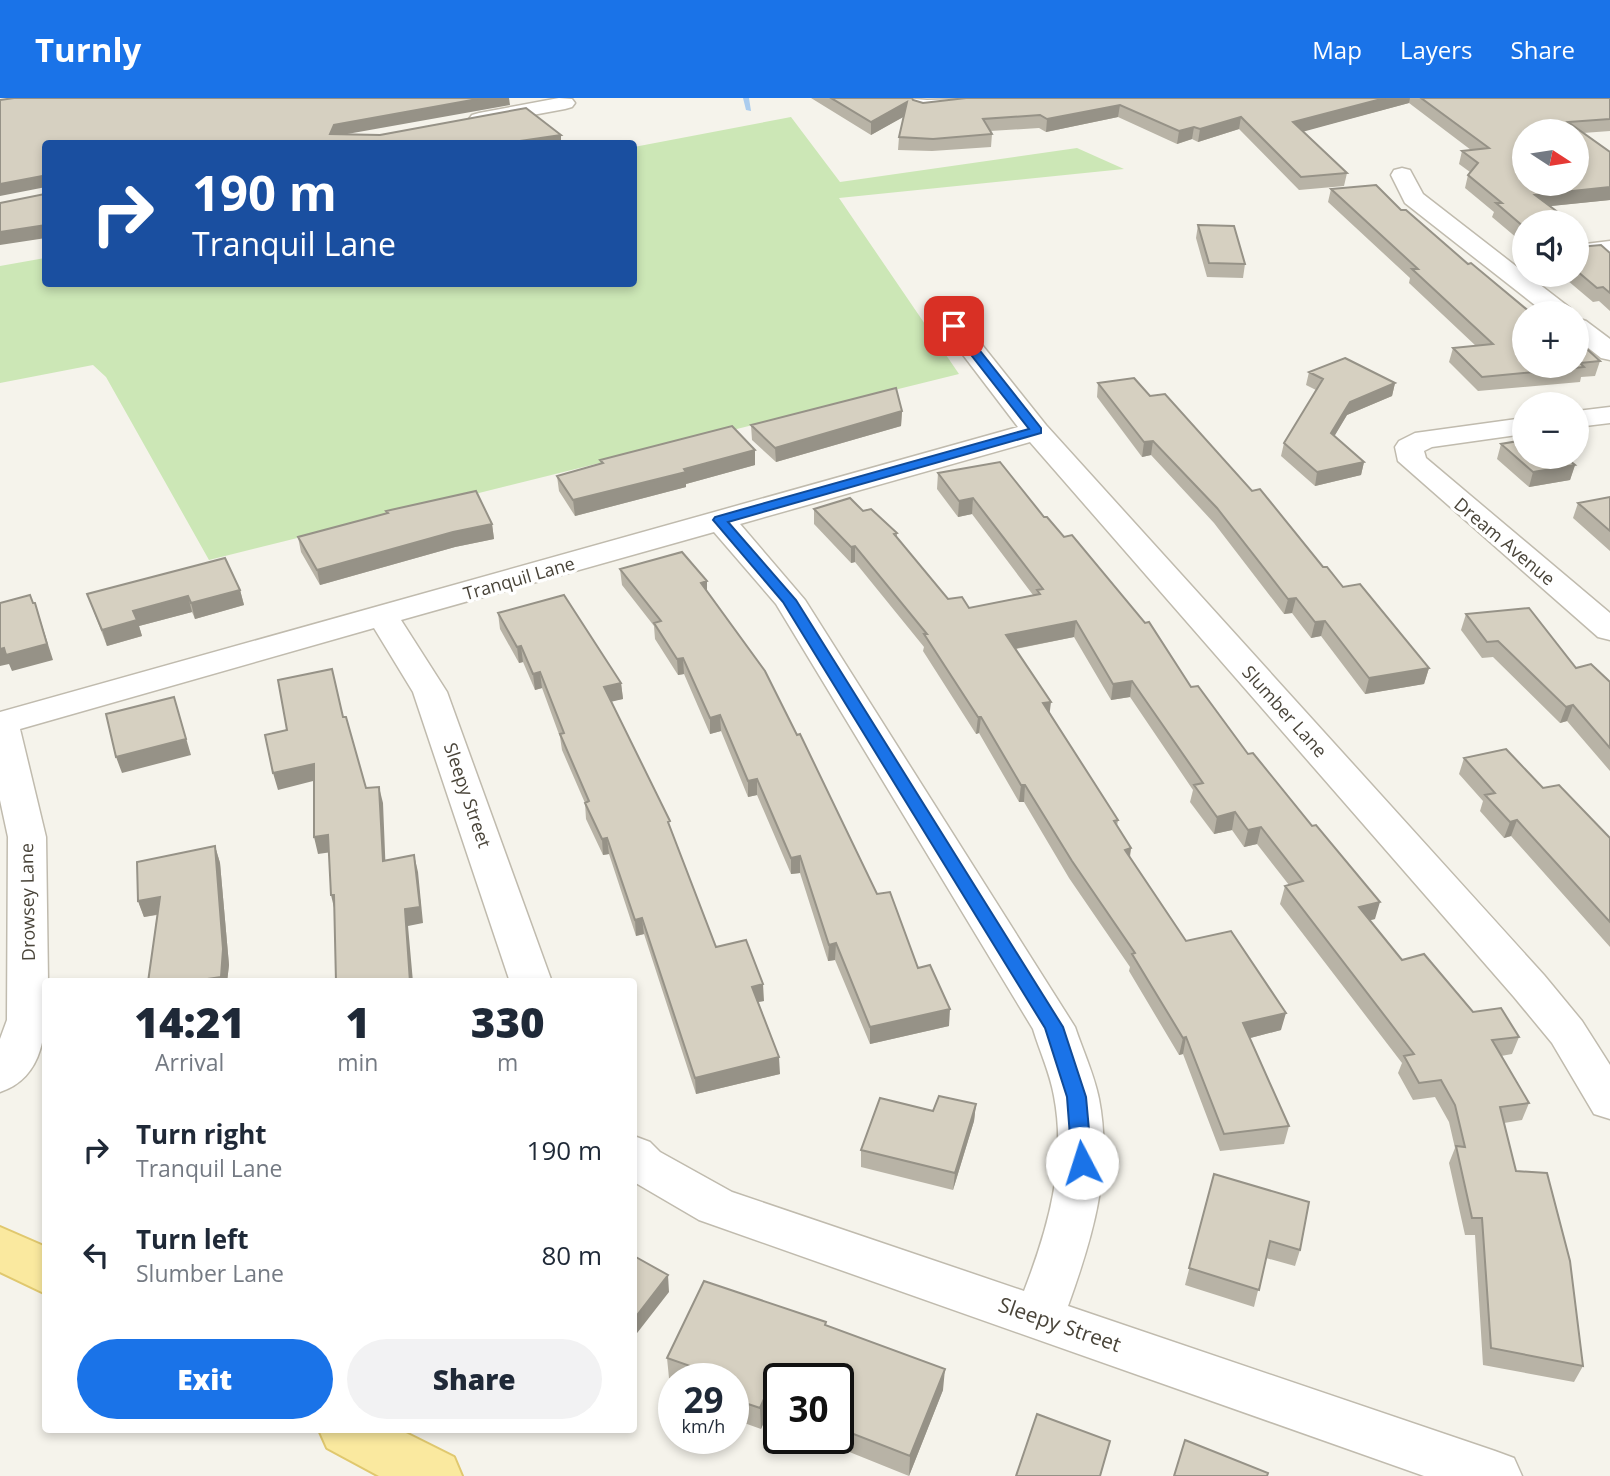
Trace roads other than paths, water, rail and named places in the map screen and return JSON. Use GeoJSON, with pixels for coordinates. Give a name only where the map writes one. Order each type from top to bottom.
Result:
{"type":"FeatureCollection","features":[{"type":"Feature","properties":{"kind":"main road"},"geometry":{"type":"LineString","coordinates":[[0,1248],[42,1270]]}},
{"type":"Feature","properties":{"kind":"main road"},"geometry":{"type":"LineString","coordinates":[[352,1433],[434,1476]]}},
{"type":"Feature","properties":{"kind":"street"},"geometry":{"type":"LineString","coordinates":[[918,103],[997,98]]}},
{"type":"Feature","properties":{"kind":"street"},"geometry":{"type":"LineString","coordinates":[[461,122],[560,101]]}},
{"type":"Feature","properties":{"kind":"street"},"geometry":{"type":"LineString","coordinates":[[1402,175],[1413,198],[1546,301]]}},
{"type":"Feature","properties":{"kind":"street"},"geometry":{"type":"LineString","coordinates":[[1589,251],[1610,248]]}},
{"type":"Feature","properties":{"kind":"street"},"geometry":{"type":"LineString","coordinates":[[1496,261],[1512,259]]}},
{"type":"Feature","properties":{"kind":"street","name":"Slumber Lane"},"geometry":{"type":"LineString","coordinates":[[954,326],[1037,431],[1529,986],[1567,1032],[1609,1097]]}},
{"type":"Feature","properties":{"kind":"street"},"geometry":{"type":"LineString","coordinates":[[1589,335],[1610,352]]}},
{"type":"Feature","properties":{"kind":"street"},"geometry":{"type":"LineString","coordinates":[[1589,418],[1610,415]]}},
{"type":"Feature","properties":{"kind":"street","name":"Dream Avenue"},"geometry":{"type":"LineString","coordinates":[[1512,428],[1425,439],[1409,447],[1412,461],[1610,630]]}},
{"type":"Feature","properties":{"kind":"street","name":"Tranquil Lane"},"geometry":{"type":"LineString","coordinates":[[1,723],[1037,431]]}},
{"type":"Feature","properties":{"kind":"street"},"geometry":{"type":"LineString","coordinates":[[720,520],[789,600],[1054,1027],[1076,1097],[1082,1163],[1068,1241],[1040,1317]]}},
{"type":"Feature","properties":{"kind":"street","name":"Sleepy Street"},"geometry":{"type":"LineString","coordinates":[[383,617],[430,692],[530,978]]}},
{"type":"Feature","properties":{"kind":"street","name":"Drowsey Lane"},"geometry":{"type":"LineString","coordinates":[[0,1075],[13,1063],[28,1020],[27,837],[1,723]]}},
{"type":"Feature","properties":{"kind":"street","name":"Sleepy Street"},"geometry":{"type":"LineString","coordinates":[[637,1158],[644,1166],[716,1206],[1495,1476]]}},
{"type":"Feature","properties":{"kind":"waterway"},"geometry":{"type":"LineString","coordinates":[[746,98],[749,110]]}}]}
